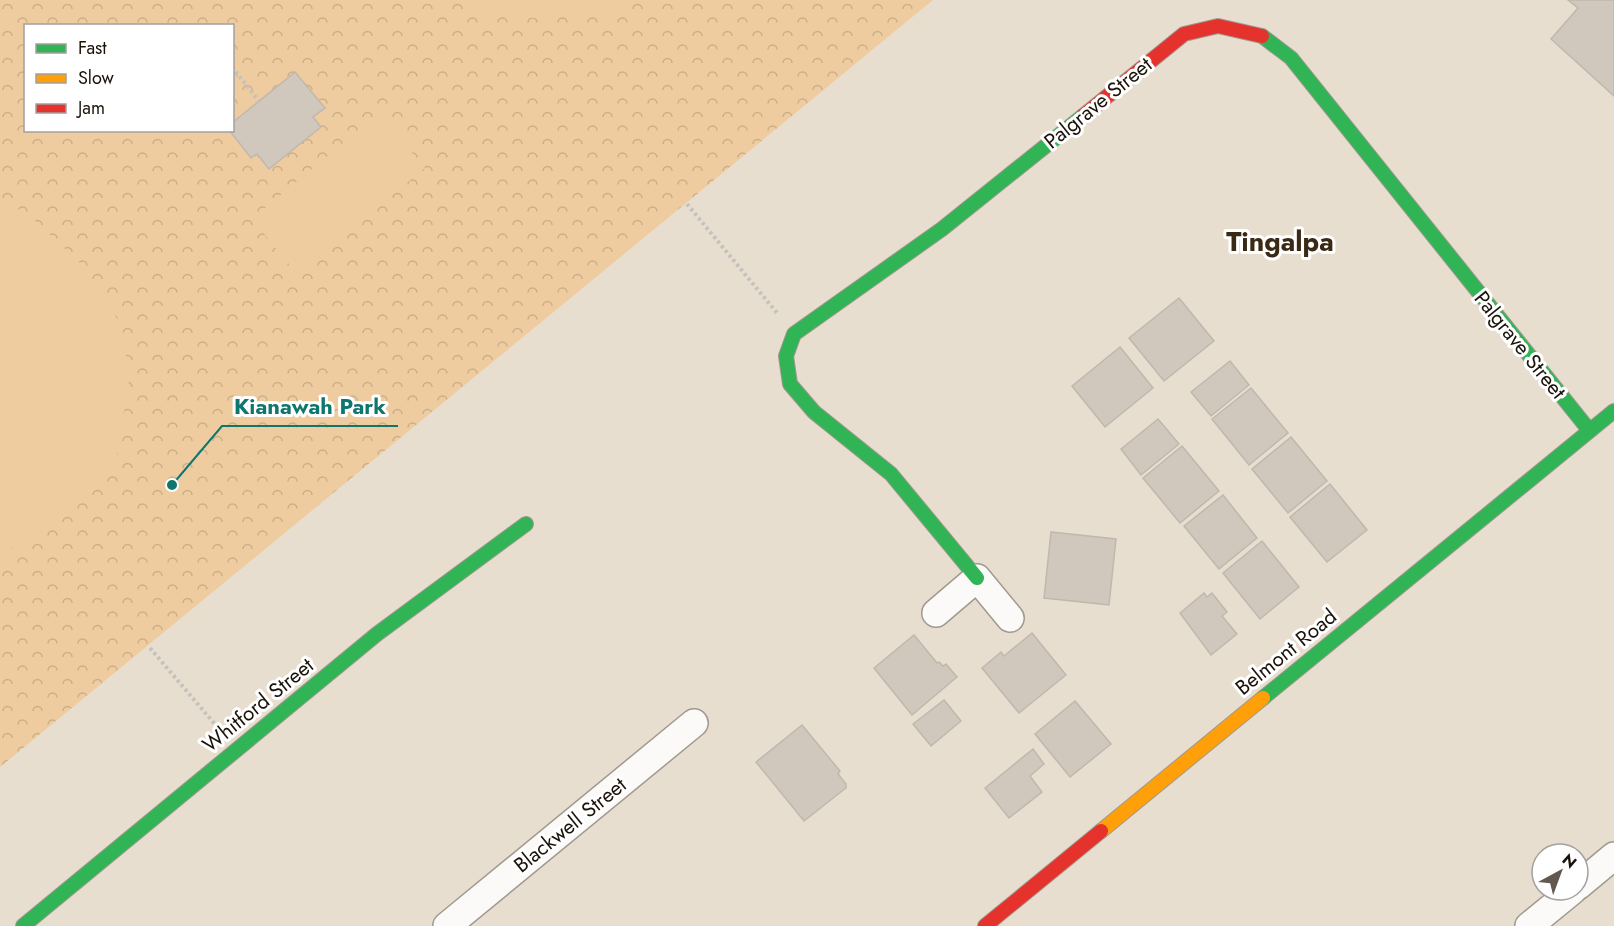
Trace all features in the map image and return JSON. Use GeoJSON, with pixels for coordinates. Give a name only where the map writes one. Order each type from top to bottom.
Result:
{"type":"FeatureCollection","features":[{"type":"Feature","properties":{"kind":"street","name":"Palgrave Street"},"geometry":{"type":"LineString","coordinates":[[795,334],[942,229],[1184,34],[1218,26],[1260,34],[1291,58],[1589,430]]}},
{"type":"Feature","properties":{"kind":"street"},"geometry":{"type":"LineString","coordinates":[[795,334],[786,356],[790,384],[814,412],[891,474],[1010,618]]}},
{"type":"Feature","properties":{"kind":"street","name":"Belmont Road"},"geometry":{"type":"LineString","coordinates":[[985,926],[1614,411]]}},
{"type":"Feature","properties":{"kind":"street","name":"Whitford Street"},"geometry":{"type":"LineString","coordinates":[[23,926],[377,634],[526,524]]}},
{"type":"Feature","properties":{"kind":"street"},"geometry":{"type":"LineString","coordinates":[[936,613],[977,578]]}},
{"type":"Feature","properties":{"kind":"street","name":"Blackwell Street"},"geometry":{"type":"LineString","coordinates":[[447,926],[694,723]]}},
{"type":"Feature","properties":{"kind":"street"},"geometry":{"type":"LineString","coordinates":[[1590,876],[1614,856]]}},
{"type":"Feature","properties":{"kind":"street"},"geometry":{"type":"LineString","coordinates":[[1529,926],[1558,902]]}},
{"type":"Feature","properties":{"kind":"path"},"geometry":{"type":"LineString","coordinates":[[234,70],[259,101]]}},
{"type":"Feature","properties":{"kind":"path"},"geometry":{"type":"LineString","coordinates":[[687,204],[795,334]]}},
{"type":"Feature","properties":{"kind":"path"},"geometry":{"type":"LineString","coordinates":[[150,648],[236,750]]}},
{"type":"Feature","properties":{"kind":"green space"},"geometry":{"type":"Polygon","coordinates":[[[0,0],[933,0],[0,767],[0,0]]]}},
{"type":"Feature","properties":{"kind":"green space"},"geometry":{"type":"Polygon","coordinates":[[[464,0],[648,0],[597,14],[533,18],[483,14],[464,0]]]}},
{"type":"Feature","properties":{"kind":"green space"},"geometry":{"type":"Polygon","coordinates":[[[379,113],[425,168],[297,274],[252,219],[379,113]]]}},
{"type":"Feature","properties":{"kind":"green space"},"geometry":{"type":"Polygon","coordinates":[[[0,200],[28,214],[81,264],[122,326],[129,380],[117,455],[75,503],[13,548],[0,554],[0,200]]]}},
{"type":"Feature","properties":{"kind":"building"},"geometry":{"type":"Polygon","coordinates":[[[1568,0],[1614,0],[1614,96],[1551,39],[1578,8],[1568,0]]]}},
{"type":"Feature","properties":{"kind":"building"},"geometry":{"type":"Polygon","coordinates":[[[295,72],[325,108],[313,117],[321,127],[269,169],[257,154],[251,158],[231,132],[234,132],[234,121],[295,72]]]}},
{"type":"Feature","properties":{"kind":"building"},"geometry":{"type":"Polygon","coordinates":[[[1179,298],[1214,341],[1164,381],[1129,338],[1179,298]]]}},
{"type":"Feature","properties":{"kind":"building"},"geometry":{"type":"Polygon","coordinates":[[[1120,347],[1153,388],[1105,427],[1072,386],[1120,347]]]}},
{"type":"Feature","properties":{"kind":"building"},"geometry":{"type":"Polygon","coordinates":[[[1230,361],[1249,385],[1211,416],[1191,392],[1230,361]]]}},
{"type":"Feature","properties":{"kind":"building"},"geometry":{"type":"Polygon","coordinates":[[[1251,388],[1288,433],[1249,465],[1212,419],[1251,388]]]}},
{"type":"Feature","properties":{"kind":"building"},"geometry":{"type":"Polygon","coordinates":[[[1158,419],[1179,444],[1141,475],[1121,449],[1158,419]]]}},
{"type":"Feature","properties":{"kind":"building"},"geometry":{"type":"Polygon","coordinates":[[[1291,437],[1327,481],[1288,513],[1252,469],[1291,437]]]}},
{"type":"Feature","properties":{"kind":"building"},"geometry":{"type":"Polygon","coordinates":[[[1182,446],[1219,491],[1180,523],[1143,478],[1182,446]]]}},
{"type":"Feature","properties":{"kind":"building"},"geometry":{"type":"Polygon","coordinates":[[[1330,484],[1367,530],[1327,562],[1290,517],[1330,484]]]}},
{"type":"Feature","properties":{"kind":"building"},"geometry":{"type":"Polygon","coordinates":[[[1223,495],[1257,538],[1219,569],[1184,526],[1223,495]]]}},
{"type":"Feature","properties":{"kind":"building"},"geometry":{"type":"Polygon","coordinates":[[[1051,532],[1116,539],[1109,605],[1044,598],[1051,532]]]}},
{"type":"Feature","properties":{"kind":"building"},"geometry":{"type":"Polygon","coordinates":[[[1262,541],[1299,587],[1260,619],[1223,573],[1262,541]]]}},
{"type":"Feature","properties":{"kind":"building"},"geometry":{"type":"Polygon","coordinates":[[[1204,593],[1207,597],[1212,593],[1227,612],[1222,616],[1237,634],[1211,655],[1180,613],[1204,593]]]}},
{"type":"Feature","properties":{"kind":"building"},"geometry":{"type":"Polygon","coordinates":[[[1032,633],[1066,675],[1019,713],[982,668],[1001,652],[1004,656],[1032,633]]]}},
{"type":"Feature","properties":{"kind":"building"},"geometry":{"type":"Polygon","coordinates":[[[914,635],[937,663],[943,666],[946,664],[957,677],[912,715],[874,668],[914,635]]]}},
{"type":"Feature","properties":{"kind":"building"},"geometry":{"type":"Polygon","coordinates":[[[944,700],[961,721],[931,746],[913,724],[944,700]]]}},
{"type":"Feature","properties":{"kind":"building"},"geometry":{"type":"Polygon","coordinates":[[[1075,701],[1111,744],[1070,777],[1035,734],[1075,701]]]}},
{"type":"Feature","properties":{"kind":"building"},"geometry":{"type":"Polygon","coordinates":[[[802,725],[840,771],[838,774],[846,784],[846,788],[804,821],[756,762],[802,725]]]}},
{"type":"Feature","properties":{"kind":"building"},"geometry":{"type":"Polygon","coordinates":[[[1033,749],[1044,764],[1030,776],[1042,792],[1009,818],[985,788],[1033,749]]]}},
{"type":"Feature","properties":{"kind":"traffic: fast"},"geometry":{"type":"LineString","coordinates":[[1262,36],[1291,58],[1589,430]]}},
{"type":"Feature","properties":{"kind":"traffic: fast"},"geometry":{"type":"LineString","coordinates":[[977,578],[891,474],[814,412],[790,384],[786,356],[794,334],[942,229],[1083,116]]}},
{"type":"Feature","properties":{"kind":"traffic: fast"},"geometry":{"type":"LineString","coordinates":[[1263,698],[1614,411]]}},
{"type":"Feature","properties":{"kind":"traffic: fast"},"geometry":{"type":"LineString","coordinates":[[23,926],[377,634],[526,524]]}},
{"type":"Feature","properties":{"kind":"traffic: slow"},"geometry":{"type":"LineString","coordinates":[[1101,831],[1263,698]]}},
{"type":"Feature","properties":{"kind":"traffic: jam"},"geometry":{"type":"LineString","coordinates":[[1083,116],[1184,34],[1218,26],[1262,36]]}},
{"type":"Feature","properties":{"kind":"traffic: jam"},"geometry":{"type":"LineString","coordinates":[[985,926],[1101,831]]}},
{"type":"Feature","properties":{"kind":"place","name":"Kianawah Park"},"geometry":{"type":"Point","coordinates":[172,485]}},
{"type":"Feature","properties":{"kind":"district","name":"Tingalpa"},"geometry":{"type":"Point","coordinates":[1280,242]}}]}
